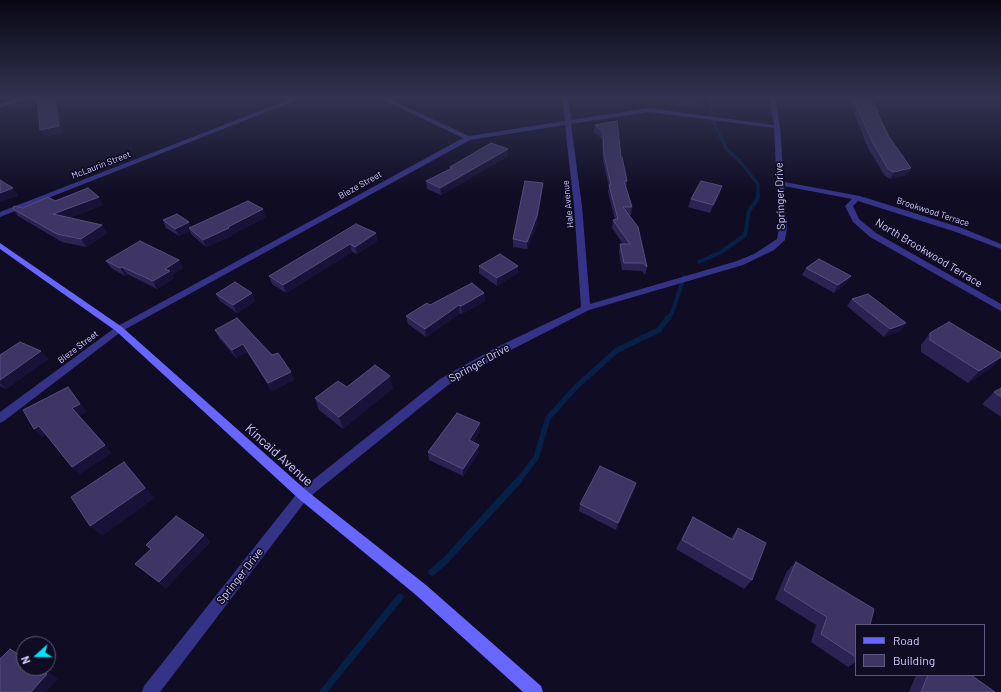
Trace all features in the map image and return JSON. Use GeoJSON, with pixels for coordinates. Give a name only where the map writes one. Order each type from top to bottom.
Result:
{"type":"FeatureCollection","features":[{"type":"Feature","properties":{"kind":"street","name":"McLaurin Street"},"geometry":{"type":"LineString","coordinates":[[0,215],[216,130]]}},
{"type":"Feature","properties":{"kind":"street"},"geometry":{"type":"LineString","coordinates":[[451,130],[468,138]]}},
{"type":"Feature","properties":{"kind":"street","name":"Bieze Street"},"geometry":{"type":"LineString","coordinates":[[0,418],[119,329],[468,138],[517,130]]}},
{"type":"Feature","properties":{"kind":"street","name":"Hale Avenue"},"geometry":{"type":"LineString","coordinates":[[570,130],[578,206],[586,308]]}},
{"type":"Feature","properties":{"kind":"street","name":"Springer Drive"},"geometry":{"type":"LineString","coordinates":[[150,692],[302,496],[444,382],[499,350],[586,308],[740,263],[757,256],[781,240],[783,228],[777,130]]}},
{"type":"Feature","properties":{"kind":"street"},"geometry":{"type":"LineString","coordinates":[[780,183],[858,198]]}},
{"type":"Feature","properties":{"kind":"street","name":"Brookwood Terrace"},"geometry":{"type":"LineString","coordinates":[[858,198],[959,230],[1001,248]]}},
{"type":"Feature","properties":{"kind":"street","name":"North Brookwood Terrace"},"geometry":{"type":"LineString","coordinates":[[858,198],[849,206],[856,220],[873,235],[1001,308]]}},
{"type":"Feature","properties":{"kind":"street","name":"Kincaid Avenue"},"geometry":{"type":"LineString","coordinates":[[0,245],[119,329],[302,496],[422,590],[535,692]]}},
{"type":"Feature","properties":{"kind":"building"},"geometry":{"type":"Polygon","coordinates":[[[601,130],[618,130],[621,157],[627,181],[624,181],[632,207],[623,207],[638,227],[647,267],[643,263],[624,263],[620,244],[630,244],[613,220],[618,219],[609,185],[611,185],[604,154],[603,132],[601,130]]]}},
{"type":"Feature","properties":{"kind":"building"},"geometry":{"type":"Polygon","coordinates":[[[867,130],[886,130],[911,168],[894,172],[888,169],[867,130]]]}},
{"type":"Feature","properties":{"kind":"building"},"geometry":{"type":"Polygon","coordinates":[[[491,143],[508,149],[440,188],[426,181],[452,168],[450,167],[491,143]]]}},
{"type":"Feature","properties":{"kind":"building"},"geometry":{"type":"Polygon","coordinates":[[[0,180],[13,188],[0,193],[0,180]]]}},
{"type":"Feature","properties":{"kind":"building"},"geometry":{"type":"Polygon","coordinates":[[[525,181],[543,183],[537,216],[527,242],[513,239],[525,181]]]}},
{"type":"Feature","properties":{"kind":"building"},"geometry":{"type":"Polygon","coordinates":[[[701,181],[722,186],[713,205],[691,199],[701,181]]]}},
{"type":"Feature","properties":{"kind":"building"},"geometry":{"type":"Polygon","coordinates":[[[88,188],[99,197],[53,214],[102,225],[81,239],[57,234],[13,209],[14,206],[23,208],[48,197],[55,201],[88,188]]]}},
{"type":"Feature","properties":{"kind":"building"},"geometry":{"type":"Polygon","coordinates":[[[248,201],[263,209],[228,227],[229,228],[203,240],[189,228],[248,201]]]}},
{"type":"Feature","properties":{"kind":"building"},"geometry":{"type":"Polygon","coordinates":[[[177,214],[189,222],[175,229],[163,220],[177,214]]]}},
{"type":"Feature","properties":{"kind":"building"},"geometry":{"type":"Polygon","coordinates":[[[356,224],[376,233],[355,247],[350,244],[283,285],[269,276],[356,224]]]}},
{"type":"Feature","properties":{"kind":"building"},"geometry":{"type":"Polygon","coordinates":[[[140,241],[179,260],[165,269],[170,271],[153,281],[106,261],[140,241]]]}},
{"type":"Feature","properties":{"kind":"building"},"geometry":{"type":"Polygon","coordinates":[[[500,254],[518,266],[497,278],[479,266],[500,254]]]}},
{"type":"Feature","properties":{"kind":"building"},"geometry":{"type":"Polygon","coordinates":[[[819,259],[851,276],[838,285],[806,268],[819,259]]]}},
{"type":"Feature","properties":{"kind":"building"},"geometry":{"type":"Polygon","coordinates":[[[235,282],[252,293],[233,305],[216,294],[235,282]]]}},
{"type":"Feature","properties":{"kind":"building"},"geometry":{"type":"Polygon","coordinates":[[[472,283],[484,293],[461,306],[459,305],[425,329],[406,316],[427,303],[430,305],[472,283]]]}},
{"type":"Feature","properties":{"kind":"building"},"geometry":{"type":"Polygon","coordinates":[[[868,294],[906,323],[890,329],[852,299],[868,294]]]}},
{"type":"Feature","properties":{"kind":"building"},"geometry":{"type":"Polygon","coordinates":[[[237,318],[272,355],[278,353],[291,372],[268,383],[243,344],[232,350],[215,330],[237,318]]]}},
{"type":"Feature","properties":{"kind":"building"},"geometry":{"type":"Polygon","coordinates":[[[949,322],[1001,353],[1001,357],[979,371],[930,340],[930,333],[949,322]]]}},
{"type":"Feature","properties":{"kind":"building"},"geometry":{"type":"Polygon","coordinates":[[[20,342],[41,351],[0,380],[0,355],[20,342]]]}},
{"type":"Feature","properties":{"kind":"building"},"geometry":{"type":"Polygon","coordinates":[[[375,365],[390,376],[339,417],[315,398],[338,381],[347,387],[375,365]]]}},
{"type":"Feature","properties":{"kind":"building"},"geometry":{"type":"Polygon","coordinates":[[[68,387],[80,404],[72,408],[105,445],[72,467],[39,426],[34,429],[23,410],[68,387]]]}},
{"type":"Feature","properties":{"kind":"building"},"geometry":{"type":"Polygon","coordinates":[[[1001,388],[1001,397],[994,392],[1001,388]]]}},
{"type":"Feature","properties":{"kind":"building"},"geometry":{"type":"Polygon","coordinates":[[[457,413],[480,423],[469,440],[479,445],[463,469],[428,452],[457,413]]]}},
{"type":"Feature","properties":{"kind":"building"},"geometry":{"type":"Polygon","coordinates":[[[124,462],[145,488],[90,526],[71,497],[124,462]]]}},
{"type":"Feature","properties":{"kind":"building"},"geometry":{"type":"Polygon","coordinates":[[[600,466],[636,483],[618,523],[580,504],[600,466]]]}},
{"type":"Feature","properties":{"kind":"building"},"geometry":{"type":"Polygon","coordinates":[[[176,516],[204,535],[159,582],[135,564],[151,549],[146,545],[176,516]]]}},
{"type":"Feature","properties":{"kind":"building"},"geometry":{"type":"Polygon","coordinates":[[[693,517],[733,540],[738,528],[766,543],[752,580],[682,540],[693,517]]]}},
{"type":"Feature","properties":{"kind":"building"},"geometry":{"type":"Polygon","coordinates":[[[796,562],[874,609],[870,624],[855,624],[855,656],[821,634],[827,617],[784,590],[796,562]]]}},
{"type":"Feature","properties":{"kind":"building"},"geometry":{"type":"Polygon","coordinates":[[[10,649],[16,653],[16,676],[45,676],[31,692],[0,692],[0,659],[10,649]]]}},
{"type":"Feature","properties":{"kind":"building"},"geometry":{"type":"Polygon","coordinates":[[[928,676],[972,676],[995,692],[921,692],[928,676]]]}},
{"type":"Feature","properties":{"kind":"waterway"},"geometry":{"type":"LineString","coordinates":[[699,262],[721,252],[745,235],[749,211],[758,198],[758,184],[737,158],[727,150],[717,130]]}},
{"type":"Feature","properties":{"kind":"waterway"},"geometry":{"type":"LineString","coordinates":[[667,319],[672,313],[684,277]]}},
{"type":"Feature","properties":{"kind":"waterway"},"geometry":{"type":"LineString","coordinates":[[518,481],[536,458],[548,418],[576,387],[617,350],[659,330],[668,318]]}},
{"type":"Feature","properties":{"kind":"waterway"},"geometry":{"type":"LineString","coordinates":[[432,572],[445,561],[519,480]]}},
{"type":"Feature","properties":{"kind":"waterway"},"geometry":{"type":"LineString","coordinates":[[323,692],[400,597]]}}]}
